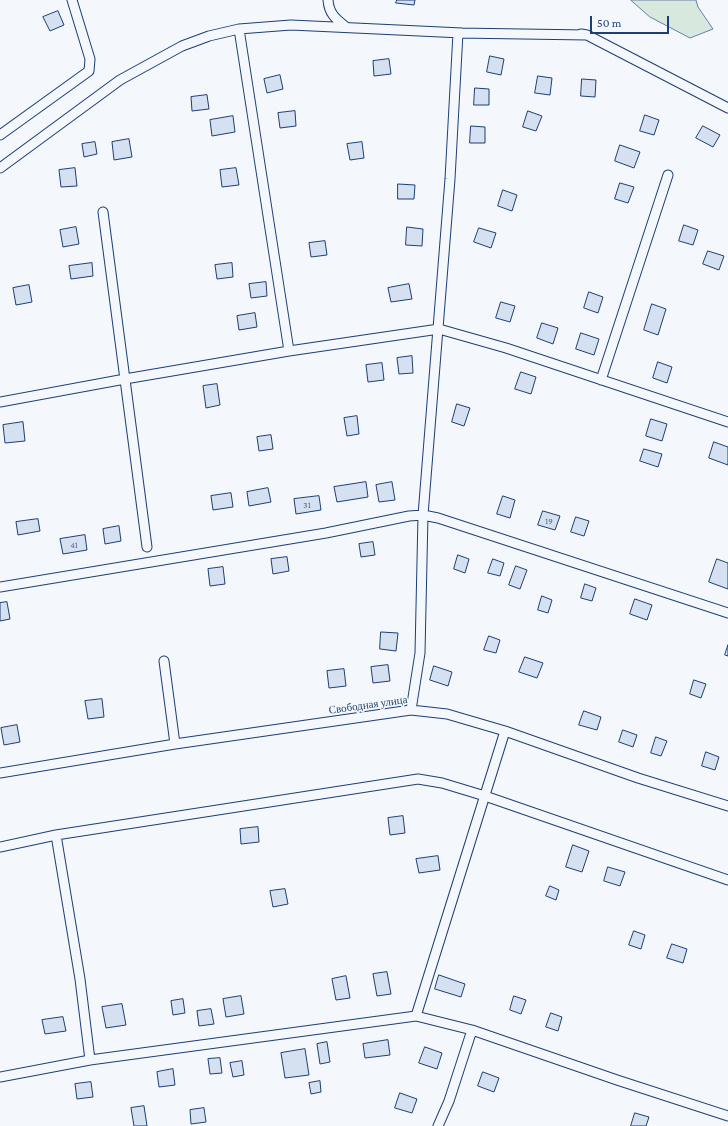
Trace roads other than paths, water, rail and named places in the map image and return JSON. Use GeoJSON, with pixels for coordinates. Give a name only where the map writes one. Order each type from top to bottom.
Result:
{"type":"FeatureCollection","features":[{"type":"Feature","properties":{"kind":"street"},"geometry":{"type":"LineString","coordinates":[[0,135],[89,71],[90,59],[72,0]]}},
{"type":"Feature","properties":{"kind":"street"},"geometry":{"type":"LineString","coordinates":[[328,0],[332,15],[346,27]]}},
{"type":"Feature","properties":{"kind":"street"},"geometry":{"type":"LineString","coordinates":[[0,168],[120,80],[182,46],[209,36],[239,29],[291,25],[458,32],[587,34],[728,108]]}},
{"type":"Feature","properties":{"kind":"street"},"geometry":{"type":"LineString","coordinates":[[239,29],[289,351]]}},
{"type":"Feature","properties":{"kind":"street"},"geometry":{"type":"LineString","coordinates":[[411,710],[420,654],[423,515],[450,179],[458,32]]}},
{"type":"Feature","properties":{"kind":"street"},"geometry":{"type":"LineString","coordinates":[[601,380],[668,175]]}},
{"type":"Feature","properties":{"kind":"street"},"geometry":{"type":"LineString","coordinates":[[103,212],[147,547]]}},
{"type":"Feature","properties":{"kind":"street"},"geometry":{"type":"LineString","coordinates":[[0,402],[289,351],[439,329],[506,348],[728,422]]}},
{"type":"Feature","properties":{"kind":"street"},"geometry":{"type":"LineString","coordinates":[[0,587],[326,532],[409,516],[423,515],[438,518],[728,613]]}},
{"type":"Feature","properties":{"kind":"street"},"geometry":{"type":"LineString","coordinates":[[164,661],[175,744]]}},
{"type":"Feature","properties":{"kind":"street","name":"Свободная улица"},"geometry":{"type":"LineString","coordinates":[[0,773],[175,744],[411,710],[447,714],[505,731],[638,778],[728,806]]}},
{"type":"Feature","properties":{"kind":"street"},"geometry":{"type":"LineString","coordinates":[[416,1016],[505,731]]}},
{"type":"Feature","properties":{"kind":"street"},"geometry":{"type":"LineString","coordinates":[[0,848],[56,835],[418,779],[442,783],[485,796],[728,880]]}},
{"type":"Feature","properties":{"kind":"street"},"geometry":{"type":"LineString","coordinates":[[56,835],[80,978],[90,1060]]}},
{"type":"Feature","properties":{"kind":"street"},"geometry":{"type":"LineString","coordinates":[[0,1077],[90,1060],[416,1016],[472,1030],[728,1116]]}},
{"type":"Feature","properties":{"kind":"street"},"geometry":{"type":"LineString","coordinates":[[438,1126],[449,1101],[472,1030]]}}]}
